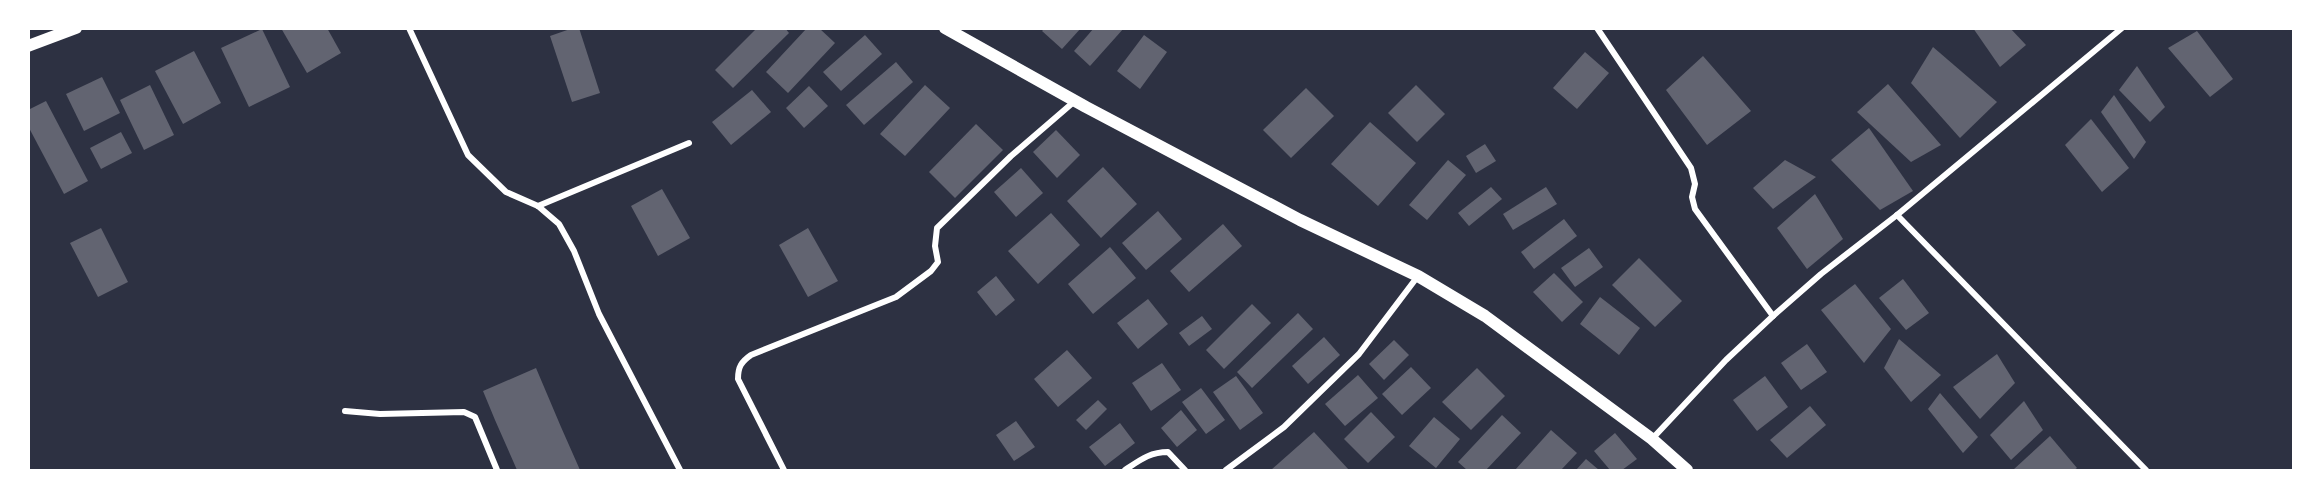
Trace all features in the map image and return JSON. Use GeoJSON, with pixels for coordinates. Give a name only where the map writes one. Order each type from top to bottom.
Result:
{"type":"FeatureCollection","features":[{"type":"Feature","properties":{"kind":"main road"},"geometry":{"type":"LineString","coordinates":[[28,46],[76,28]]}},
{"type":"Feature","properties":{"kind":"main road"},"geometry":{"type":"LineString","coordinates":[[945,28],[1300,219],[1418,276],[1485,316],[1652,439],[1687,471]]}},
{"type":"Feature","properties":{"kind":"street"},"geometry":{"type":"LineString","coordinates":[[409,28],[468,154],[506,192],[538,206],[559,224],[574,251],[599,314],[680,471]]}},
{"type":"Feature","properties":{"kind":"street"},"geometry":{"type":"LineString","coordinates":[[1597,28],[1691,168],[1695,183],[1692,197],[1695,209],[1773,316]]}},
{"type":"Feature","properties":{"kind":"street"},"geometry":{"type":"LineString","coordinates":[[1652,439],[1726,360],[1821,274],[1897,215],[2122,28]]}},
{"type":"Feature","properties":{"kind":"street"},"geometry":{"type":"LineString","coordinates":[[784,471],[738,380],[738,370],[742,361],[751,355],[896,297],[931,271],[938,262],[935,246],[937,228],[1011,156],[1076,100]]}},
{"type":"Feature","properties":{"kind":"street"},"geometry":{"type":"LineString","coordinates":[[538,206],[688,143]]}},
{"type":"Feature","properties":{"kind":"street"},"geometry":{"type":"LineString","coordinates":[[1897,215],[2146,471]]}},
{"type":"Feature","properties":{"kind":"street"},"geometry":{"type":"LineString","coordinates":[[1226,471],[1284,427],[1359,354],[1418,276]]}},
{"type":"Feature","properties":{"kind":"street"},"geometry":{"type":"LineString","coordinates":[[345,411],[380,414],[464,412],[475,417],[497,471]]}},
{"type":"Feature","properties":{"kind":"street"},"geometry":{"type":"LineString","coordinates":[[1125,471],[1146,455],[1157,452],[1168,452],[1185,471]]}},
{"type":"Feature","properties":{"kind":"building"},"geometry":{"type":"Polygon","coordinates":[[[281,28],[327,28],[341,53],[307,73],[281,28]]]}},
{"type":"Feature","properties":{"kind":"building"},"geometry":{"type":"Polygon","coordinates":[[[579,28],[600,93],[572,102],[550,36],[579,28]]]}},
{"type":"Feature","properties":{"kind":"building"},"geometry":{"type":"Polygon","coordinates":[[[757,28],[785,28],[789,33],[733,88],[715,70],[757,28]]]}},
{"type":"Feature","properties":{"kind":"building"},"geometry":{"type":"Polygon","coordinates":[[[807,28],[819,28],[835,43],[788,93],[766,72],[807,28]]]}},
{"type":"Feature","properties":{"kind":"building"},"geometry":{"type":"Polygon","coordinates":[[[1045,28],[1081,28],[1062,49],[1042,31],[1045,28]]]}},
{"type":"Feature","properties":{"kind":"building"},"geometry":{"type":"Polygon","coordinates":[[[1094,28],[1124,28],[1090,66],[1074,51],[1094,28]]]}},
{"type":"Feature","properties":{"kind":"building"},"geometry":{"type":"Polygon","coordinates":[[[1973,28],[2010,28],[2026,45],[2000,67],[1973,28]]]}},
{"type":"Feature","properties":{"kind":"building"},"geometry":{"type":"Polygon","coordinates":[[[262,29],[290,87],[249,107],[221,48],[262,29]]]}},
{"type":"Feature","properties":{"kind":"building"},"geometry":{"type":"Polygon","coordinates":[[[2197,31],[2233,79],[2210,97],[2168,48],[2197,31]]]}},
{"type":"Feature","properties":{"kind":"building"},"geometry":{"type":"Polygon","coordinates":[[[865,35],[882,54],[841,91],[823,72],[865,35]]]}},
{"type":"Feature","properties":{"kind":"building"},"geometry":{"type":"Polygon","coordinates":[[[1144,35],[1167,52],[1140,89],[1117,71],[1144,35]]]}},
{"type":"Feature","properties":{"kind":"building"},"geometry":{"type":"Polygon","coordinates":[[[1933,47],[1997,102],[1960,138],[1911,83],[1933,47]]]}},
{"type":"Feature","properties":{"kind":"building"},"geometry":{"type":"Polygon","coordinates":[[[194,51],[221,103],[183,124],[155,71],[194,51]]]}},
{"type":"Feature","properties":{"kind":"building"},"geometry":{"type":"Polygon","coordinates":[[[1585,52],[1609,73],[1577,109],[1553,88],[1585,52]]]}},
{"type":"Feature","properties":{"kind":"building"},"geometry":{"type":"Polygon","coordinates":[[[1703,56],[1751,111],[1707,145],[1666,90],[1703,56]]]}},
{"type":"Feature","properties":{"kind":"building"},"geometry":{"type":"Polygon","coordinates":[[[896,62],[913,82],[864,125],[846,105],[896,62]]]}},
{"type":"Feature","properties":{"kind":"building"},"geometry":{"type":"Polygon","coordinates":[[[2137,66],[2165,107],[2150,122],[2119,90],[2137,66]]]}},
{"type":"Feature","properties":{"kind":"building"},"geometry":{"type":"Polygon","coordinates":[[[102,77],[120,113],[84,131],[66,94],[102,77]]]}},
{"type":"Feature","properties":{"kind":"building"},"geometry":{"type":"Polygon","coordinates":[[[1888,84],[1941,145],[1911,162],[1857,112],[1888,84]]]}},
{"type":"Feature","properties":{"kind":"building"},"geometry":{"type":"Polygon","coordinates":[[[150,85],[174,135],[144,150],[120,100],[150,85]]]}},
{"type":"Feature","properties":{"kind":"building"},"geometry":{"type":"Polygon","coordinates":[[[925,85],[950,108],[905,156],[880,134],[925,85]]]}},
{"type":"Feature","properties":{"kind":"building"},"geometry":{"type":"Polygon","coordinates":[[[1416,85],[1445,114],[1417,142],[1388,113],[1416,85]]]}},
{"type":"Feature","properties":{"kind":"building"},"geometry":{"type":"Polygon","coordinates":[[[809,86],[828,106],[804,128],[786,108],[809,86]]]}},
{"type":"Feature","properties":{"kind":"building"},"geometry":{"type":"Polygon","coordinates":[[[1306,88],[1334,116],[1291,158],[1263,130],[1306,88]]]}},
{"type":"Feature","properties":{"kind":"building"},"geometry":{"type":"Polygon","coordinates":[[[752,90],[771,112],[731,145],[712,122],[752,90]]]}},
{"type":"Feature","properties":{"kind":"building"},"geometry":{"type":"Polygon","coordinates":[[[2114,95],[2146,142],[2134,159],[2101,112],[2114,95]]]}},
{"type":"Feature","properties":{"kind":"building"},"geometry":{"type":"Polygon","coordinates":[[[46,101],[88,181],[64,194],[28,126],[28,110],[46,101]]]}},
{"type":"Feature","properties":{"kind":"building"},"geometry":{"type":"Polygon","coordinates":[[[2091,119],[2129,168],[2102,192],[2065,145],[2091,119]]]}},
{"type":"Feature","properties":{"kind":"building"},"geometry":{"type":"Polygon","coordinates":[[[1370,122],[1416,163],[1378,206],[1331,164],[1370,122]]]}},
{"type":"Feature","properties":{"kind":"building"},"geometry":{"type":"Polygon","coordinates":[[[976,124],[1003,150],[955,198],[929,172],[976,124]]]}},
{"type":"Feature","properties":{"kind":"building"},"geometry":{"type":"Polygon","coordinates":[[[1869,128],[1913,191],[1880,210],[1831,160],[1869,128]]]}},
{"type":"Feature","properties":{"kind":"building"},"geometry":{"type":"Polygon","coordinates":[[[1056,130],[1080,155],[1057,178],[1033,152],[1056,130]]]}},
{"type":"Feature","properties":{"kind":"building"},"geometry":{"type":"Polygon","coordinates":[[[121,132],[132,153],[101,169],[90,148],[121,132]]]}},
{"type":"Feature","properties":{"kind":"building"},"geometry":{"type":"Polygon","coordinates":[[[1485,144],[1496,161],[1476,173],[1466,156],[1485,144]]]}},
{"type":"Feature","properties":{"kind":"building"},"geometry":{"type":"Polygon","coordinates":[[[1448,160],[1466,175],[1427,220],[1409,205],[1448,160]]]}},
{"type":"Feature","properties":{"kind":"building"},"geometry":{"type":"Polygon","coordinates":[[[1785,160],[1816,177],[1773,209],[1753,188],[1785,160]]]}},
{"type":"Feature","properties":{"kind":"building"},"geometry":{"type":"Polygon","coordinates":[[[1103,167],[1137,204],[1101,238],[1067,201],[1103,167]]]}},
{"type":"Feature","properties":{"kind":"building"},"geometry":{"type":"Polygon","coordinates":[[[1021,168],[1043,193],[1016,217],[994,192],[1021,168]]]}},
{"type":"Feature","properties":{"kind":"building"},"geometry":{"type":"Polygon","coordinates":[[[1491,187],[1502,199],[1469,226],[1458,213],[1491,187]]]}},
{"type":"Feature","properties":{"kind":"building"},"geometry":{"type":"Polygon","coordinates":[[[1546,187],[1557,204],[1513,230],[1503,214],[1546,187]]]}},
{"type":"Feature","properties":{"kind":"building"},"geometry":{"type":"Polygon","coordinates":[[[662,189],[690,238],[658,256],[631,206],[662,189]]]}},
{"type":"Feature","properties":{"kind":"building"},"geometry":{"type":"Polygon","coordinates":[[[1815,194],[1843,239],[1807,269],[1777,228],[1815,194]]]}},
{"type":"Feature","properties":{"kind":"building"},"geometry":{"type":"Polygon","coordinates":[[[1158,211],[1182,239],[1146,270],[1122,243],[1158,211]]]}},
{"type":"Feature","properties":{"kind":"building"},"geometry":{"type":"Polygon","coordinates":[[[1051,213],[1080,245],[1038,284],[1008,251],[1051,213]]]}},
{"type":"Feature","properties":{"kind":"building"},"geometry":{"type":"Polygon","coordinates":[[[1564,219],[1577,236],[1534,269],[1521,252],[1564,219]]]}},
{"type":"Feature","properties":{"kind":"building"},"geometry":{"type":"Polygon","coordinates":[[[1223,224],[1242,246],[1189,292],[1170,271],[1223,224]]]}},
{"type":"Feature","properties":{"kind":"building"},"geometry":{"type":"Polygon","coordinates":[[[101,228],[128,282],[98,297],[70,243],[101,228]]]}},
{"type":"Feature","properties":{"kind":"building"},"geometry":{"type":"Polygon","coordinates":[[[808,228],[838,281],[808,297],[779,245],[808,228]]]}},
{"type":"Feature","properties":{"kind":"building"},"geometry":{"type":"Polygon","coordinates":[[[1110,247],[1136,278],[1093,314],[1068,284],[1110,247]]]}},
{"type":"Feature","properties":{"kind":"building"},"geometry":{"type":"Polygon","coordinates":[[[1589,248],[1603,267],[1575,287],[1561,268],[1589,248]]]}},
{"type":"Feature","properties":{"kind":"building"},"geometry":{"type":"Polygon","coordinates":[[[1639,258],[1682,301],[1655,327],[1612,285],[1639,258]]]}},
{"type":"Feature","properties":{"kind":"building"},"geometry":{"type":"Polygon","coordinates":[[[1554,273],[1583,302],[1562,322],[1533,292],[1554,273]]]}},
{"type":"Feature","properties":{"kind":"building"},"geometry":{"type":"Polygon","coordinates":[[[996,276],[1015,300],[996,316],[977,292],[996,276]]]}},
{"type":"Feature","properties":{"kind":"building"},"geometry":{"type":"Polygon","coordinates":[[[1903,279],[1929,313],[1906,330],[1879,298],[1903,279]]]}},
{"type":"Feature","properties":{"kind":"building"},"geometry":{"type":"Polygon","coordinates":[[[1855,284],[1891,329],[1864,363],[1821,310],[1855,284]]]}},
{"type":"Feature","properties":{"kind":"building"},"geometry":{"type":"Polygon","coordinates":[[[1600,297],[1640,328],[1619,355],[1580,324],[1600,297]]]}},
{"type":"Feature","properties":{"kind":"building"},"geometry":{"type":"Polygon","coordinates":[[[1148,299],[1168,324],[1138,349],[1117,323],[1148,299]]]}},
{"type":"Feature","properties":{"kind":"building"},"geometry":{"type":"Polygon","coordinates":[[[1252,304],[1271,323],[1224,369],[1206,350],[1252,304]]]}},
{"type":"Feature","properties":{"kind":"building"},"geometry":{"type":"Polygon","coordinates":[[[1298,313],[1313,329],[1252,388],[1237,372],[1298,313]]]}},
{"type":"Feature","properties":{"kind":"building"},"geometry":{"type":"Polygon","coordinates":[[[1202,316],[1212,329],[1189,346],[1179,333],[1202,316]]]}},
{"type":"Feature","properties":{"kind":"building"},"geometry":{"type":"Polygon","coordinates":[[[1324,337],[1340,355],[1308,384],[1292,366],[1324,337]]]}},
{"type":"Feature","properties":{"kind":"building"},"geometry":{"type":"Polygon","coordinates":[[[1899,339],[1941,375],[1911,402],[1884,368],[1899,339]]]}},
{"type":"Feature","properties":{"kind":"building"},"geometry":{"type":"Polygon","coordinates":[[[1394,340],[1409,355],[1384,380],[1369,364],[1394,340]]]}},
{"type":"Feature","properties":{"kind":"building"},"geometry":{"type":"Polygon","coordinates":[[[1807,344],[1827,372],[1801,390],[1781,363],[1807,344]]]}},
{"type":"Feature","properties":{"kind":"building"},"geometry":{"type":"Polygon","coordinates":[[[1067,350],[1092,378],[1058,407],[1034,379],[1067,350]]]}},
{"type":"Feature","properties":{"kind":"building"},"geometry":{"type":"Polygon","coordinates":[[[1997,354],[2015,383],[1980,419],[1953,387],[1997,354]]]}},
{"type":"Feature","properties":{"kind":"building"},"geometry":{"type":"Polygon","coordinates":[[[1162,363],[1181,390],[1151,411],[1132,383],[1162,363]]]}},
{"type":"Feature","properties":{"kind":"building"},"geometry":{"type":"Polygon","coordinates":[[[1411,367],[1431,388],[1402,415],[1382,394],[1411,367]]]}},
{"type":"Feature","properties":{"kind":"building"},"geometry":{"type":"Polygon","coordinates":[[[536,368],[580,470],[517,470],[495,420],[483,391],[536,368]]]}},
{"type":"Feature","properties":{"kind":"building"},"geometry":{"type":"Polygon","coordinates":[[[1477,368],[1505,396],[1471,430],[1442,402],[1477,368]]]}},
{"type":"Feature","properties":{"kind":"building"},"geometry":{"type":"Polygon","coordinates":[[[1358,375],[1378,398],[1345,426],[1325,404],[1358,375]]]}},
{"type":"Feature","properties":{"kind":"building"},"geometry":{"type":"Polygon","coordinates":[[[1236,376],[1263,413],[1240,430],[1213,392],[1236,376]]]}},
{"type":"Feature","properties":{"kind":"building"},"geometry":{"type":"Polygon","coordinates":[[[1765,376],[1788,407],[1757,431],[1733,400],[1765,376]]]}},
{"type":"Feature","properties":{"kind":"building"},"geometry":{"type":"Polygon","coordinates":[[[1201,388],[1225,420],[1206,434],[1182,402],[1201,388]]]}},
{"type":"Feature","properties":{"kind":"building"},"geometry":{"type":"Polygon","coordinates":[[[1940,393],[1978,437],[1963,453],[1928,409],[1940,393]]]}},
{"type":"Feature","properties":{"kind":"building"},"geometry":{"type":"Polygon","coordinates":[[[1098,400],[1107,409],[1086,430],[1076,420],[1098,400]]]}},
{"type":"Feature","properties":{"kind":"building"},"geometry":{"type":"Polygon","coordinates":[[[2024,401],[2043,430],[2011,460],[1990,435],[2024,401]]]}},
{"type":"Feature","properties":{"kind":"building"},"geometry":{"type":"Polygon","coordinates":[[[1810,406],[1826,425],[1787,458],[1770,440],[1810,406]]]}},
{"type":"Feature","properties":{"kind":"building"},"geometry":{"type":"Polygon","coordinates":[[[1181,410],[1197,430],[1177,447],[1161,428],[1181,410]]]}},
{"type":"Feature","properties":{"kind":"building"},"geometry":{"type":"Polygon","coordinates":[[[1371,412],[1395,437],[1368,463],[1344,439],[1371,412]]]}},
{"type":"Feature","properties":{"kind":"building"},"geometry":{"type":"Polygon","coordinates":[[[1502,415],[1521,433],[1486,470],[1467,470],[1458,462],[1502,415]]]}},
{"type":"Feature","properties":{"kind":"building"},"geometry":{"type":"Polygon","coordinates":[[[1434,417],[1460,439],[1436,468],[1409,446],[1434,417]]]}},
{"type":"Feature","properties":{"kind":"building"},"geometry":{"type":"Polygon","coordinates":[[[1016,421],[1035,447],[1014,461],[996,435],[1016,421]]]}},
{"type":"Feature","properties":{"kind":"building"},"geometry":{"type":"Polygon","coordinates":[[[1120,423],[1135,443],[1105,466],[1089,447],[1120,423]]]}},
{"type":"Feature","properties":{"kind":"building"},"geometry":{"type":"Polygon","coordinates":[[[1551,430],[1577,453],[1561,470],[1515,470],[1551,430]]]}},
{"type":"Feature","properties":{"kind":"building"},"geometry":{"type":"Polygon","coordinates":[[[1314,432],[1349,470],[1271,470],[1314,432]]]}},
{"type":"Feature","properties":{"kind":"building"},"geometry":{"type":"Polygon","coordinates":[[[1615,433],[1637,459],[1622,470],[1610,470],[1594,451],[1615,433]]]}},
{"type":"Feature","properties":{"kind":"building"},"geometry":{"type":"Polygon","coordinates":[[[2050,436],[2077,468],[2074,470],[2013,470],[2050,436]]]}},
{"type":"Feature","properties":{"kind":"building"},"geometry":{"type":"Polygon","coordinates":[[[1586,459],[1599,470],[1576,470],[1586,459]]]}}]}
